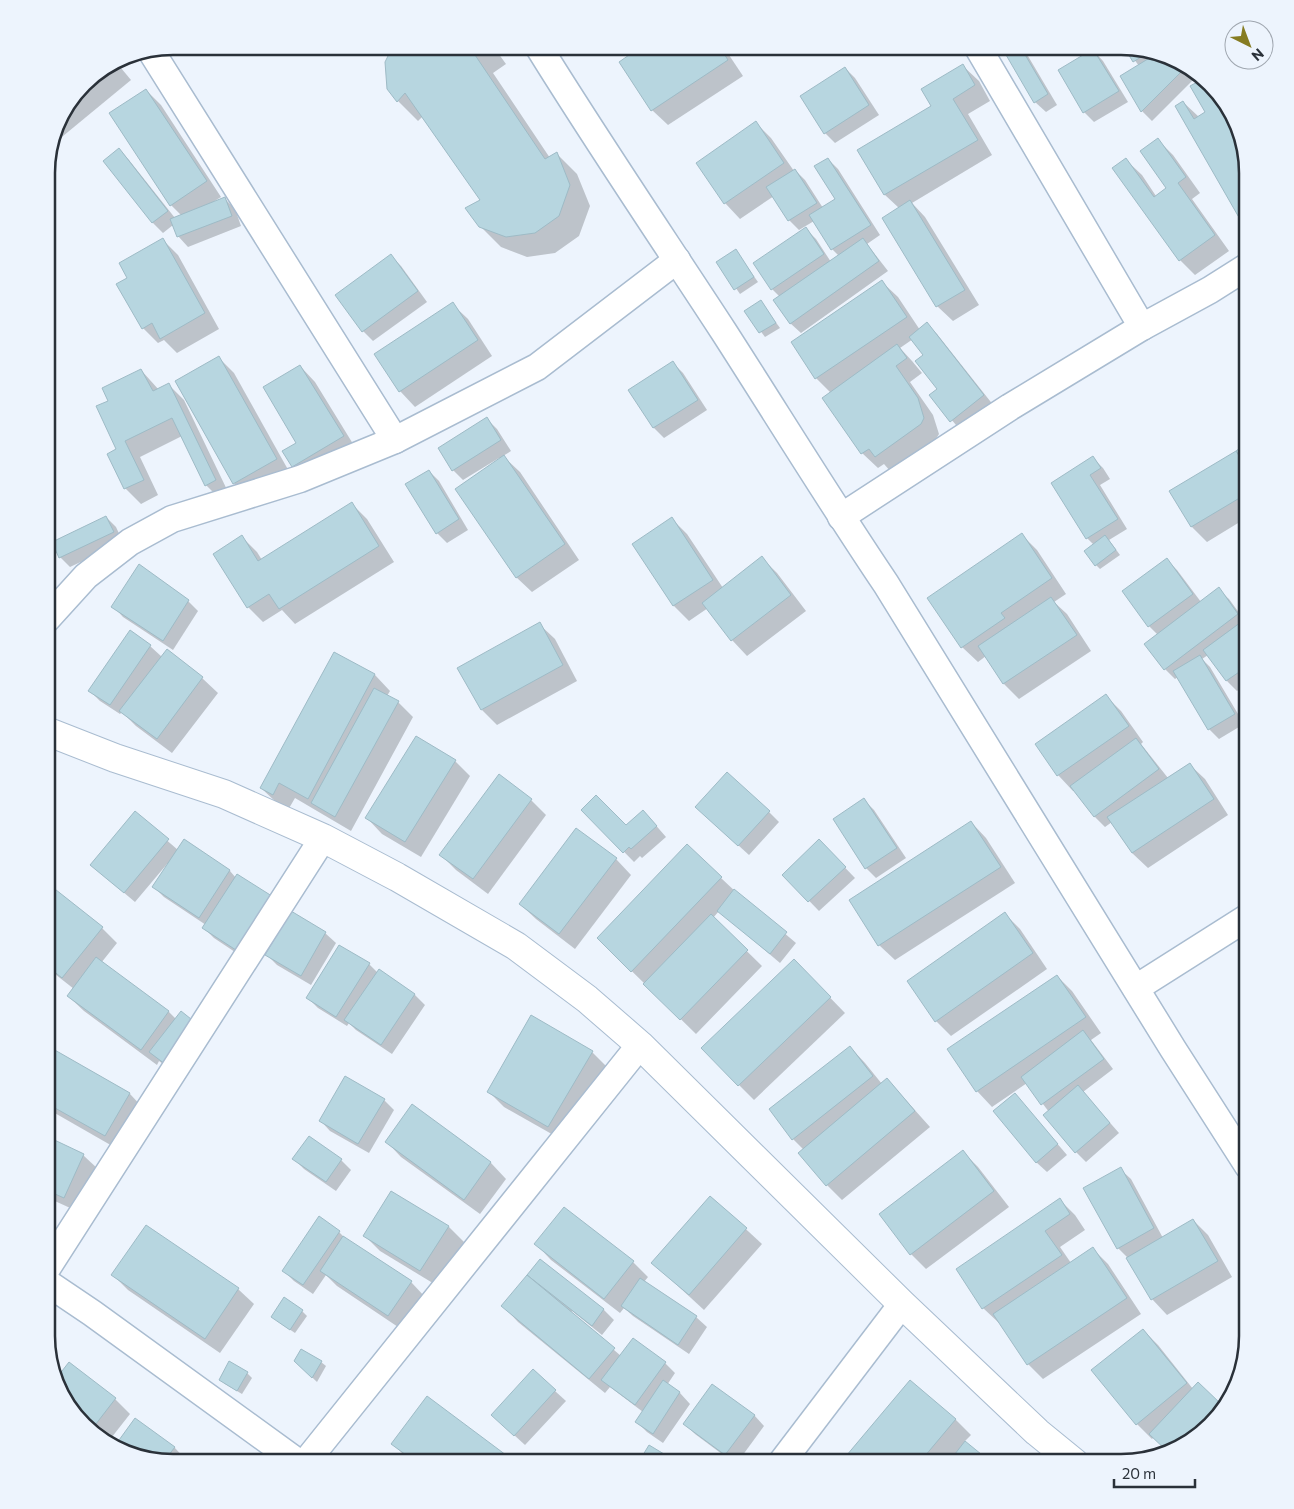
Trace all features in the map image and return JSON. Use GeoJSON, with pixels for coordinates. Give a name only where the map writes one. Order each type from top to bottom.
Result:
{"type":"FeatureCollection","features":[{"type":"Feature","properties":{"kind":"street"},"geometry":{"type":"LineString","coordinates":[[544,55],[626,186],[677,260],[886,584],[1239,1152]]}},
{"type":"Feature","properties":{"kind":"street"},"geometry":{"type":"LineString","coordinates":[[982,55],[1142,326]]}},
{"type":"Feature","properties":{"kind":"street"},"geometry":{"type":"LineString","coordinates":[[154,56],[395,440]]}},
{"type":"Feature","properties":{"kind":"street"},"geometry":{"type":"LineString","coordinates":[[55,610],[86,576],[130,542],[172,519],[300,479],[395,440],[537,367],[677,260]]}},
{"type":"Feature","properties":{"kind":"street"},"geometry":{"type":"LineString","coordinates":[[841,517],[1010,407],[1142,326],[1210,290],[1239,272]]}},
{"type":"Feature","properties":{"kind":"street"},"geometry":{"type":"LineString","coordinates":[[55,735],[115,758],[224,794],[323,838],[397,877],[516,946],[587,999],[640,1045],[902,1304],[1037,1432],[1064,1454]]}},
{"type":"Feature","properties":{"kind":"street"},"geometry":{"type":"LineString","coordinates":[[55,1256],[323,838]]}},
{"type":"Feature","properties":{"kind":"street"},"geometry":{"type":"LineString","coordinates":[[1136,988],[1239,923]]}},
{"type":"Feature","properties":{"kind":"street"},"geometry":{"type":"LineString","coordinates":[[311,1454],[640,1045]]}},
{"type":"Feature","properties":{"kind":"street"},"geometry":{"type":"LineString","coordinates":[[55,1288],[287,1454]]}},
{"type":"Feature","properties":{"kind":"street"},"geometry":{"type":"LineString","coordinates":[[788,1454],[902,1304]]}},
{"type":"Feature","properties":{"kind":"building"},"geometry":{"type":"Polygon","coordinates":[[[388,55],[475,55],[545,159],[557,152],[570,185],[559,216],[535,233],[506,237],[479,227],[465,208],[480,200],[405,93],[397,102],[387,89],[385,62],[388,55]]]}},
{"type":"Feature","properties":{"kind":"building"},"geometry":{"type":"Polygon","coordinates":[[[629,55],[725,55],[728,60],[651,111],[619,62],[629,55]]]}},
{"type":"Feature","properties":{"kind":"building"},"geometry":{"type":"Polygon","coordinates":[[[1006,55],[1025,55],[1048,94],[1034,103],[1006,55]]]}},
{"type":"Feature","properties":{"kind":"building"},"geometry":{"type":"Polygon","coordinates":[[[1083,55],[1097,55],[1119,91],[1083,113],[1058,70],[1083,55]]]}},
{"type":"Feature","properties":{"kind":"building"},"geometry":{"type":"Polygon","coordinates":[[[1129,55],[1142,57],[1133,62],[1129,55]]]}},
{"type":"Feature","properties":{"kind":"building"},"geometry":{"type":"Polygon","coordinates":[[[1149,58],[1159,61],[1181,72],[1141,112],[1120,76],[1149,58]]]}},
{"type":"Feature","properties":{"kind":"building"},"geometry":{"type":"Polygon","coordinates":[[[963,64],[975,85],[953,99],[978,140],[884,195],[857,150],[931,106],[921,89],[963,64]]]}},
{"type":"Feature","properties":{"kind":"building"},"geometry":{"type":"Polygon","coordinates":[[[845,67],[869,105],[824,134],[800,96],[845,67]]]}},
{"type":"Feature","properties":{"kind":"building"},"geometry":{"type":"Polygon","coordinates":[[[1197,82],[1215,101],[1233,135],[1238,158],[1239,218],[1175,106],[1183,101],[1194,119],[1205,112],[1190,86],[1197,82]]]}},
{"type":"Feature","properties":{"kind":"building"},"geometry":{"type":"Polygon","coordinates":[[[146,89],[207,181],[170,206],[109,113],[146,89]]]}},
{"type":"Feature","properties":{"kind":"building"},"geometry":{"type":"Polygon","coordinates":[[[756,121],[784,163],[724,204],[696,163],[756,121]]]}},
{"type":"Feature","properties":{"kind":"building"},"geometry":{"type":"Polygon","coordinates":[[[1158,138],[1186,177],[1178,183],[1215,235],[1179,261],[1112,168],[1126,158],[1154,197],[1166,188],[1140,151],[1158,138]]]}},
{"type":"Feature","properties":{"kind":"building"},"geometry":{"type":"Polygon","coordinates":[[[119,148],[168,211],[152,223],[103,161],[119,148]]]}},
{"type":"Feature","properties":{"kind":"building"},"geometry":{"type":"Polygon","coordinates":[[[828,158],[871,225],[831,250],[809,215],[835,199],[814,166],[828,158]]]}},
{"type":"Feature","properties":{"kind":"building"},"geometry":{"type":"Polygon","coordinates":[[[795,169],[817,203],[788,221],[766,187],[795,169]]]}},
{"type":"Feature","properties":{"kind":"building"},"geometry":{"type":"Polygon","coordinates":[[[225,197],[232,216],[177,237],[170,219],[225,197]]]}},
{"type":"Feature","properties":{"kind":"building"},"geometry":{"type":"Polygon","coordinates":[[[910,200],[965,290],[936,307],[882,218],[910,200]]]}},
{"type":"Feature","properties":{"kind":"building"},"geometry":{"type":"Polygon","coordinates":[[[806,227],[824,254],[771,290],[753,263],[806,227]]]}},
{"type":"Feature","properties":{"kind":"building"},"geometry":{"type":"Polygon","coordinates":[[[163,238],[205,313],[160,339],[152,323],[142,329],[116,284],[127,278],[119,263],[163,238]]]}},
{"type":"Feature","properties":{"kind":"building"},"geometry":{"type":"Polygon","coordinates":[[[863,238],[879,261],[790,324],[773,300],[863,238]]]}},
{"type":"Feature","properties":{"kind":"building"},"geometry":{"type":"Polygon","coordinates":[[[736,249],[754,277],[734,290],[716,262],[736,249]]]}},
{"type":"Feature","properties":{"kind":"building"},"geometry":{"type":"Polygon","coordinates":[[[391,254],[418,291],[362,332],[335,295],[391,254]]]}},
{"type":"Feature","properties":{"kind":"building"},"geometry":{"type":"Polygon","coordinates":[[[882,280],[907,317],[815,379],[791,342],[882,280]]]}},
{"type":"Feature","properties":{"kind":"building"},"geometry":{"type":"Polygon","coordinates":[[[761,300],[776,323],[759,333],[744,311],[761,300]]]}},
{"type":"Feature","properties":{"kind":"building"},"geometry":{"type":"Polygon","coordinates":[[[453,302],[478,340],[399,392],[374,354],[453,302]]]}},
{"type":"Feature","properties":{"kind":"building"},"geometry":{"type":"Polygon","coordinates":[[[927,322],[984,395],[950,422],[929,395],[937,389],[915,361],[923,355],[909,337],[927,322]]]}},
{"type":"Feature","properties":{"kind":"building"},"geometry":{"type":"Polygon","coordinates":[[[897,344],[907,358],[896,366],[918,398],[924,418],[921,424],[875,457],[869,449],[861,454],[822,398],[897,344]]]}},
{"type":"Feature","properties":{"kind":"building"},"geometry":{"type":"Polygon","coordinates":[[[219,356],[277,459],[233,484],[175,381],[219,356]]]}},
{"type":"Feature","properties":{"kind":"building"},"geometry":{"type":"Polygon","coordinates":[[[673,361],[698,400],[653,428],[628,390],[673,361]]]}},
{"type":"Feature","properties":{"kind":"building"},"geometry":{"type":"Polygon","coordinates":[[[300,365],[344,436],[292,467],[282,451],[296,443],[263,387],[300,365]]]}},
{"type":"Feature","properties":{"kind":"building"},"geometry":{"type":"Polygon","coordinates":[[[141,369],[153,391],[169,383],[216,480],[205,486],[172,418],[125,441],[144,480],[124,489],[107,454],[116,449],[96,406],[108,401],[102,388],[141,369]]]}},
{"type":"Feature","properties":{"kind":"building"},"geometry":{"type":"Polygon","coordinates":[[[487,417],[501,440],[452,471],[438,448],[487,417]]]}},
{"type":"Feature","properties":{"kind":"building"},"geometry":{"type":"Polygon","coordinates":[[[1236,451],[1239,456],[1239,498],[1191,527],[1169,491],[1236,451]]]}},
{"type":"Feature","properties":{"kind":"building"},"geometry":{"type":"Polygon","coordinates":[[[504,455],[565,544],[516,578],[455,489],[504,455]]]}},
{"type":"Feature","properties":{"kind":"building"},"geometry":{"type":"Polygon","coordinates":[[[1093,456],[1101,468],[1090,475],[1118,519],[1086,539],[1051,483],[1093,456]]]}},
{"type":"Feature","properties":{"kind":"building"},"geometry":{"type":"Polygon","coordinates":[[[429,470],[459,519],[436,534],[405,484],[429,470]]]}},
{"type":"Feature","properties":{"kind":"building"},"geometry":{"type":"Polygon","coordinates":[[[352,502],[379,546],[279,609],[269,594],[247,608],[213,554],[242,535],[258,561],[352,502]]]}},
{"type":"Feature","properties":{"kind":"building"},"geometry":{"type":"Polygon","coordinates":[[[106,516],[114,532],[59,558],[55,549],[55,541],[106,516]]]}},
{"type":"Feature","properties":{"kind":"building"},"geometry":{"type":"Polygon","coordinates":[[[672,517],[713,580],[673,606],[632,544],[672,517]]]}},
{"type":"Feature","properties":{"kind":"building"},"geometry":{"type":"Polygon","coordinates":[[[1022,533],[1052,578],[1001,613],[1005,618],[961,648],[927,598],[1022,533]]]}},
{"type":"Feature","properties":{"kind":"building"},"geometry":{"type":"Polygon","coordinates":[[[1105,535],[1116,550],[1095,566],[1084,551],[1105,535]]]}},
{"type":"Feature","properties":{"kind":"building"},"geometry":{"type":"Polygon","coordinates":[[[762,556],[791,595],[731,641],[702,603],[762,556]]]}},
{"type":"Feature","properties":{"kind":"building"},"geometry":{"type":"Polygon","coordinates":[[[1167,558],[1193,594],[1148,627],[1122,591],[1167,558]]]}},
{"type":"Feature","properties":{"kind":"building"},"geometry":{"type":"Polygon","coordinates":[[[139,564],[189,600],[163,641],[111,607],[139,564]]]}},
{"type":"Feature","properties":{"kind":"building"},"geometry":{"type":"Polygon","coordinates":[[[1219,587],[1238,614],[1164,670],[1144,644],[1219,587]]]}},
{"type":"Feature","properties":{"kind":"building"},"geometry":{"type":"Polygon","coordinates":[[[1051,597],[1077,635],[1003,684],[978,646],[1051,597]]]}},
{"type":"Feature","properties":{"kind":"building"},"geometry":{"type":"Polygon","coordinates":[[[540,622],[563,665],[481,710],[457,668],[540,622]]]}},
{"type":"Feature","properties":{"kind":"building"},"geometry":{"type":"Polygon","coordinates":[[[1239,624],[1239,672],[1226,681],[1203,650],[1239,624]]]}},
{"type":"Feature","properties":{"kind":"building"},"geometry":{"type":"Polygon","coordinates":[[[130,630],[151,645],[110,705],[88,691],[130,630]]]}},
{"type":"Feature","properties":{"kind":"building"},"geometry":{"type":"Polygon","coordinates":[[[167,649],[203,677],[157,739],[119,711],[167,649]]]}},
{"type":"Feature","properties":{"kind":"building"},"geometry":{"type":"Polygon","coordinates":[[[334,652],[375,674],[308,799],[279,783],[273,795],[260,788],[334,652]]]}},
{"type":"Feature","properties":{"kind":"building"},"geometry":{"type":"Polygon","coordinates":[[[1200,655],[1235,714],[1208,730],[1173,671],[1200,655]]]}},
{"type":"Feature","properties":{"kind":"building"},"geometry":{"type":"Polygon","coordinates":[[[374,688],[399,701],[335,817],[311,803],[374,688]]]}},
{"type":"Feature","properties":{"kind":"building"},"geometry":{"type":"Polygon","coordinates":[[[1106,694],[1129,726],[1057,776],[1035,744],[1106,694]]]}},
{"type":"Feature","properties":{"kind":"building"},"geometry":{"type":"Polygon","coordinates":[[[416,736],[456,760],[405,842],[365,818],[416,736]]]}},
{"type":"Feature","properties":{"kind":"building"},"geometry":{"type":"Polygon","coordinates":[[[1136,738],[1159,769],[1094,817],[1070,786],[1136,738]]]}},
{"type":"Feature","properties":{"kind":"building"},"geometry":{"type":"Polygon","coordinates":[[[1190,763],[1214,799],[1132,853],[1107,817],[1190,763]]]}},
{"type":"Feature","properties":{"kind":"building"},"geometry":{"type":"Polygon","coordinates":[[[727,772],[770,811],[738,846],[695,807],[727,772]]]}},
{"type":"Feature","properties":{"kind":"building"},"geometry":{"type":"Polygon","coordinates":[[[499,774],[532,799],[473,879],[439,855],[499,774]]]}},
{"type":"Feature","properties":{"kind":"building"},"geometry":{"type":"Polygon","coordinates":[[[596,795],[626,825],[643,810],[657,826],[631,849],[629,847],[623,853],[581,810],[596,795]]]}},
{"type":"Feature","properties":{"kind":"building"},"geometry":{"type":"Polygon","coordinates":[[[864,798],[897,848],[865,869],[833,819],[864,798]]]}},
{"type":"Feature","properties":{"kind":"building"},"geometry":{"type":"Polygon","coordinates":[[[135,811],[169,839],[124,893],[90,865],[135,811]]]}},
{"type":"Feature","properties":{"kind":"building"},"geometry":{"type":"Polygon","coordinates":[[[971,821],[1001,867],[878,946],[849,900],[971,821]]]}},
{"type":"Feature","properties":{"kind":"building"},"geometry":{"type":"Polygon","coordinates":[[[576,828],[617,858],[559,934],[519,904],[576,828]]]}},
{"type":"Feature","properties":{"kind":"building"},"geometry":{"type":"Polygon","coordinates":[[[184,839],[230,870],[199,918],[152,887],[184,839]]]}},
{"type":"Feature","properties":{"kind":"building"},"geometry":{"type":"Polygon","coordinates":[[[819,839],[846,867],[808,902],[782,875],[819,839]]]}},
{"type":"Feature","properties":{"kind":"building"},"geometry":{"type":"Polygon","coordinates":[[[687,844],[722,877],[631,972],[597,938],[687,844]]]}},
{"type":"Feature","properties":{"kind":"building"},"geometry":{"type":"Polygon","coordinates":[[[237,874],[275,898],[239,952],[202,928],[237,874]]]}},
{"type":"Feature","properties":{"kind":"building"},"geometry":{"type":"Polygon","coordinates":[[[55,889],[103,927],[62,978],[55,972],[55,889]]]}},
{"type":"Feature","properties":{"kind":"building"},"geometry":{"type":"Polygon","coordinates":[[[734,889],[787,932],[770,954],[717,911],[734,889]]]}},
{"type":"Feature","properties":{"kind":"building"},"geometry":{"type":"Polygon","coordinates":[[[291,911],[326,932],[301,976],[265,955],[291,911]]]}},
{"type":"Feature","properties":{"kind":"building"},"geometry":{"type":"Polygon","coordinates":[[[1005,912],[1033,953],[935,1022],[907,981],[1005,912]]]}},
{"type":"Feature","properties":{"kind":"building"},"geometry":{"type":"Polygon","coordinates":[[[711,914],[748,950],[680,1020],[643,984],[711,914]]]}},
{"type":"Feature","properties":{"kind":"building"},"geometry":{"type":"Polygon","coordinates":[[[339,945],[370,963],[336,1017],[306,998],[339,945]]]}},
{"type":"Feature","properties":{"kind":"building"},"geometry":{"type":"Polygon","coordinates":[[[96,957],[169,1011],[141,1050],[67,996],[96,957]]]}},
{"type":"Feature","properties":{"kind":"building"},"geometry":{"type":"Polygon","coordinates":[[[794,959],[831,997],[738,1086],[701,1048],[794,959]]]}},
{"type":"Feature","properties":{"kind":"building"},"geometry":{"type":"Polygon","coordinates":[[[379,969],[415,994],[381,1045],[344,1020],[379,969]]]}},
{"type":"Feature","properties":{"kind":"building"},"geometry":{"type":"Polygon","coordinates":[[[1057,975],[1086,1017],[976,1092],[947,1049],[1057,975]]]}},
{"type":"Feature","properties":{"kind":"building"},"geometry":{"type":"Polygon","coordinates":[[[181,1011],[196,1023],[165,1064],[149,1052],[181,1011]]]}},
{"type":"Feature","properties":{"kind":"building"},"geometry":{"type":"Polygon","coordinates":[[[531,1015],[593,1051],[548,1127],[487,1092],[531,1015]]]}},
{"type":"Feature","properties":{"kind":"building"},"geometry":{"type":"Polygon","coordinates":[[[1083,1030],[1104,1059],[1041,1105],[1021,1077],[1083,1030]]]}},
{"type":"Feature","properties":{"kind":"building"},"geometry":{"type":"Polygon","coordinates":[[[850,1046],[873,1076],[792,1140],[769,1109],[850,1046]]]}},
{"type":"Feature","properties":{"kind":"building"},"geometry":{"type":"Polygon","coordinates":[[[55,1050],[130,1093],[105,1136],[55,1108],[55,1050]]]}},
{"type":"Feature","properties":{"kind":"building"},"geometry":{"type":"Polygon","coordinates":[[[345,1076],[385,1099],[358,1144],[319,1121],[345,1076]]]}},
{"type":"Feature","properties":{"kind":"building"},"geometry":{"type":"Polygon","coordinates":[[[887,1078],[915,1111],[826,1186],[798,1153],[887,1078]]]}},
{"type":"Feature","properties":{"kind":"building"},"geometry":{"type":"Polygon","coordinates":[[[1078,1085],[1110,1123],[1075,1153],[1043,1115],[1078,1085]]]}},
{"type":"Feature","properties":{"kind":"building"},"geometry":{"type":"Polygon","coordinates":[[[1015,1093],[1058,1144],[1036,1163],[993,1111],[1015,1093]]]}},
{"type":"Feature","properties":{"kind":"building"},"geometry":{"type":"Polygon","coordinates":[[[412,1104],[491,1162],[464,1200],[385,1142],[412,1104]]]}},
{"type":"Feature","properties":{"kind":"building"},"geometry":{"type":"Polygon","coordinates":[[[309,1136],[342,1159],[326,1182],[292,1159],[309,1136]]]}},
{"type":"Feature","properties":{"kind":"building"},"geometry":{"type":"Polygon","coordinates":[[[55,1140],[84,1154],[64,1198],[55,1194],[55,1140]]]}},
{"type":"Feature","properties":{"kind":"building"},"geometry":{"type":"Polygon","coordinates":[[[963,1150],[994,1191],[910,1255],[879,1214],[963,1150]]]}},
{"type":"Feature","properties":{"kind":"building"},"geometry":{"type":"Polygon","coordinates":[[[1121,1167],[1154,1228],[1117,1249],[1083,1188],[1121,1167]]]}},
{"type":"Feature","properties":{"kind":"building"},"geometry":{"type":"Polygon","coordinates":[[[391,1191],[449,1226],[420,1271],[363,1236],[391,1191]]]}},
{"type":"Feature","properties":{"kind":"building"},"geometry":{"type":"Polygon","coordinates":[[[710,1196],[747,1228],[689,1295],[651,1263],[710,1196]]]}},
{"type":"Feature","properties":{"kind":"building"},"geometry":{"type":"Polygon","coordinates":[[[1060,1198],[1070,1214],[1045,1231],[1062,1255],[982,1309],[956,1269],[1060,1198]]]}},
{"type":"Feature","properties":{"kind":"building"},"geometry":{"type":"Polygon","coordinates":[[[564,1207],[634,1261],[604,1299],[534,1244],[564,1207]]]}},
{"type":"Feature","properties":{"kind":"building"},"geometry":{"type":"Polygon","coordinates":[[[319,1216],[340,1231],[303,1285],[282,1271],[319,1216]]]}},
{"type":"Feature","properties":{"kind":"building"},"geometry":{"type":"Polygon","coordinates":[[[1193,1219],[1218,1261],[1151,1300],[1126,1258],[1193,1219]]]}},
{"type":"Feature","properties":{"kind":"building"},"geometry":{"type":"Polygon","coordinates":[[[146,1225],[239,1288],[205,1339],[111,1275],[146,1225]]]}},
{"type":"Feature","properties":{"kind":"building"},"geometry":{"type":"Polygon","coordinates":[[[343,1236],[412,1281],[388,1316],[320,1271],[343,1236]]]}},
{"type":"Feature","properties":{"kind":"building"},"geometry":{"type":"Polygon","coordinates":[[[1093,1247],[1127,1298],[1027,1365],[993,1314],[1093,1247]]]}},
{"type":"Feature","properties":{"kind":"building"},"geometry":{"type":"Polygon","coordinates":[[[540,1259],[604,1309],[592,1326],[527,1275],[540,1259]]]}},
{"type":"Feature","properties":{"kind":"building"},"geometry":{"type":"Polygon","coordinates":[[[527,1275],[615,1348],[589,1379],[501,1306],[527,1275]]]}},
{"type":"Feature","properties":{"kind":"building"},"geometry":{"type":"Polygon","coordinates":[[[640,1278],[697,1316],[678,1345],[621,1306],[640,1278]]]}},
{"type":"Feature","properties":{"kind":"building"},"geometry":{"type":"Polygon","coordinates":[[[284,1297],[303,1310],[290,1330],[271,1317],[284,1297]]]}},
{"type":"Feature","properties":{"kind":"building"},"geometry":{"type":"Polygon","coordinates":[[[1143,1329],[1187,1383],[1136,1425],[1091,1370],[1143,1329]]]}},
{"type":"Feature","properties":{"kind":"building"},"geometry":{"type":"Polygon","coordinates":[[[633,1338],[666,1362],[635,1405],[601,1380],[633,1338]]]}},
{"type":"Feature","properties":{"kind":"building"},"geometry":{"type":"Polygon","coordinates":[[[301,1349],[322,1361],[312,1378],[294,1361],[301,1349]]]}},
{"type":"Feature","properties":{"kind":"building"},"geometry":{"type":"Polygon","coordinates":[[[229,1361],[248,1372],[237,1391],[219,1380],[229,1361]]]}},
{"type":"Feature","properties":{"kind":"building"},"geometry":{"type":"Polygon","coordinates":[[[69,1362],[116,1398],[95,1424],[79,1408],[61,1373],[69,1362]]]}},
{"type":"Feature","properties":{"kind":"building"},"geometry":{"type":"Polygon","coordinates":[[[533,1369],[556,1390],[514,1436],[491,1415],[533,1369]]]}},
{"type":"Feature","properties":{"kind":"building"},"geometry":{"type":"Polygon","coordinates":[[[663,1380],[680,1392],[653,1434],[635,1422],[663,1380]]]}},
{"type":"Feature","properties":{"kind":"building"},"geometry":{"type":"Polygon","coordinates":[[[910,1380],[956,1419],[927,1454],[848,1454],[910,1380]]]}},
{"type":"Feature","properties":{"kind":"building"},"geometry":{"type":"Polygon","coordinates":[[[1198,1382],[1219,1402],[1193,1430],[1173,1442],[1162,1447],[1149,1434],[1198,1382]]]}},
{"type":"Feature","properties":{"kind":"building"},"geometry":{"type":"Polygon","coordinates":[[[712,1384],[755,1415],[726,1454],[683,1424],[712,1384]]]}},
{"type":"Feature","properties":{"kind":"building"},"geometry":{"type":"Polygon","coordinates":[[[427,1396],[505,1454],[405,1454],[391,1444],[427,1396]]]}},
{"type":"Feature","properties":{"kind":"building"},"geometry":{"type":"Polygon","coordinates":[[[135,1418],[175,1447],[170,1454],[166,1454],[135,1448],[119,1441],[135,1418]]]}},
{"type":"Feature","properties":{"kind":"building"},"geometry":{"type":"Polygon","coordinates":[[[965,1441],[981,1454],[955,1454],[965,1441]]]}},
{"type":"Feature","properties":{"kind":"building"},"geometry":{"type":"Polygon","coordinates":[[[649,1445],[664,1454],[644,1454],[649,1445]]]}}]}
